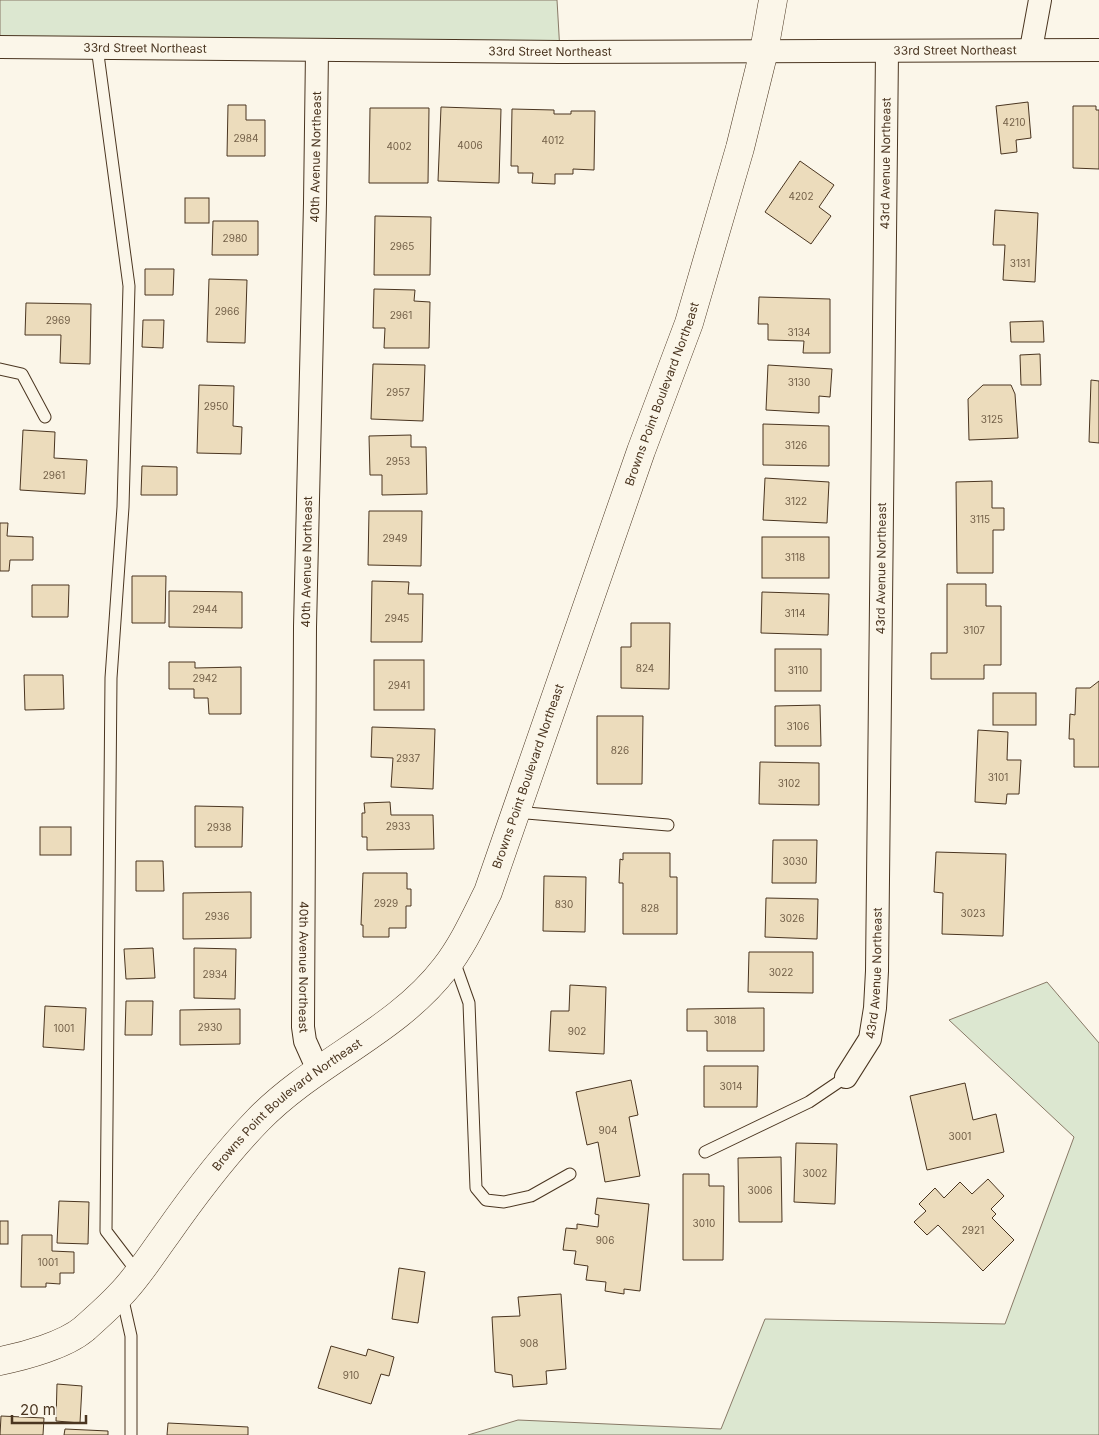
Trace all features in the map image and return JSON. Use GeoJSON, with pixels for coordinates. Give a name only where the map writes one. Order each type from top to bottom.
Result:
{"type":"FeatureCollection","features":[{"type":"Feature","properties":{"kind":"street","name":"Browns Point Boulevard Northeast"},"geometry":{"type":"LineString","coordinates":[[0,1361],[25,1356],[59,1343],[82,1330],[121,1295],[208,1178],[242,1138],[286,1094],[390,1020],[416,998],[445,969],[467,936],[488,892],[637,460],[689,323],[740,148],[764,51],[773,0]]}},
{"type":"Feature","properties":{"kind":"street"},"geometry":{"type":"LineString","coordinates":[[1031,49],[1040,0]]}},
{"type":"Feature","properties":{"kind":"street","name":"33rd Street Northeast"},"geometry":{"type":"LineString","coordinates":[[0,47],[317,51],[887,52],[1031,49],[1099,50]]}},
{"type":"Feature","properties":{"kind":"street","name":"40th Avenue Northeast"},"geometry":{"type":"LineString","coordinates":[[317,51],[305,627],[303,1027],[305,1040],[318,1070]]}},
{"type":"Feature","properties":{"kind":"street","name":"43rd Avenue Northeast"},"geometry":{"type":"LineString","coordinates":[[846,1077],[870,1039],[875,1008],[877,971],[887,52]]}},
{"type":"Feature","properties":{"kind":"lane"},"geometry":{"type":"LineString","coordinates":[[97,47],[129,286],[123,507],[111,678],[106,1231],[138,1273]]}},
{"type":"Feature","properties":{"kind":"lane"},"geometry":{"type":"LineString","coordinates":[[0,368],[22,374],[45,417]]}},
{"type":"Feature","properties":{"kind":"lane"},"geometry":{"type":"LineString","coordinates":[[516,812],[668,825]]}},
{"type":"Feature","properties":{"kind":"lane"},"geometry":{"type":"LineString","coordinates":[[453,957],[469,1003],[476,1188],[486,1200],[504,1202],[531,1196],[570,1174]]}},
{"type":"Feature","properties":{"kind":"lane"},"geometry":{"type":"LineString","coordinates":[[705,1152],[809,1102],[846,1077]]}},
{"type":"Feature","properties":{"kind":"lane"},"geometry":{"type":"LineString","coordinates":[[121,1295],[131,1336],[131,1435]]}},
{"type":"Feature","properties":{"kind":"green space"},"geometry":{"type":"Polygon","coordinates":[[[0,0],[557,0],[560,52],[0,47],[0,0]]]}},
{"type":"Feature","properties":{"kind":"green space"},"geometry":{"type":"Polygon","coordinates":[[[1047,982],[1099,1043],[1099,1435],[468,1435],[518,1420],[721,1429],[765,1319],[1005,1324],[1074,1137],[949,1020],[1047,982]]]}},
{"type":"Feature","properties":{"kind":"building"},"geometry":{"type":"Polygon","coordinates":[[[1028,102],[1031,138],[1016,140],[1017,152],[1001,154],[996,106],[1028,102]]]}},
{"type":"Feature","properties":{"kind":"building"},"geometry":{"type":"Polygon","coordinates":[[[228,105],[246,105],[246,120],[265,120],[265,156],[227,156],[228,105]]]}},
{"type":"Feature","properties":{"kind":"building"},"geometry":{"type":"Polygon","coordinates":[[[1073,106],[1096,106],[1096,110],[1099,110],[1099,169],[1073,168],[1073,106]]]}},
{"type":"Feature","properties":{"kind":"building"},"geometry":{"type":"Polygon","coordinates":[[[441,107],[501,109],[499,183],[438,181],[441,107]]]}},
{"type":"Feature","properties":{"kind":"building"},"geometry":{"type":"Polygon","coordinates":[[[370,108],[429,108],[428,183],[369,183],[370,108]]]}},
{"type":"Feature","properties":{"kind":"building"},"geometry":{"type":"Polygon","coordinates":[[[512,109],[554,110],[554,114],[571,114],[571,111],[595,111],[594,170],[573,169],[573,174],[555,174],[555,184],[532,183],[533,173],[518,173],[518,166],[511,166],[512,109]]]}},
{"type":"Feature","properties":{"kind":"building"},"geometry":{"type":"Polygon","coordinates":[[[800,161],[834,185],[819,207],[831,216],[811,244],[765,212],[800,161]]]}},
{"type":"Feature","properties":{"kind":"building"},"geometry":{"type":"Polygon","coordinates":[[[185,198],[209,198],[209,223],[185,223],[185,198]]]}},
{"type":"Feature","properties":{"kind":"building"},"geometry":{"type":"Polygon","coordinates":[[[995,210],[1038,213],[1035,282],[1003,280],[1005,245],[993,245],[995,210]]]}},
{"type":"Feature","properties":{"kind":"building"},"geometry":{"type":"Polygon","coordinates":[[[375,216],[431,217],[430,275],[374,275],[375,216]]]}},
{"type":"Feature","properties":{"kind":"building"},"geometry":{"type":"Polygon","coordinates":[[[213,221],[258,221],[258,255],[212,255],[213,221]]]}},
{"type":"Feature","properties":{"kind":"building"},"geometry":{"type":"Polygon","coordinates":[[[145,269],[174,269],[173,295],[145,295],[145,269]]]}},
{"type":"Feature","properties":{"kind":"building"},"geometry":{"type":"Polygon","coordinates":[[[209,279],[247,280],[245,343],[207,342],[209,279]]]}},
{"type":"Feature","properties":{"kind":"building"},"geometry":{"type":"Polygon","coordinates":[[[374,289],[415,290],[414,301],[430,302],[429,348],[384,348],[385,328],[373,328],[374,289]]]}},
{"type":"Feature","properties":{"kind":"building"},"geometry":{"type":"Polygon","coordinates":[[[759,297],[830,299],[830,353],[803,353],[804,341],[768,340],[768,324],[758,324],[759,297]]]}},
{"type":"Feature","properties":{"kind":"building"},"geometry":{"type":"Polygon","coordinates":[[[26,303],[91,304],[90,364],[60,363],[61,335],[25,335],[26,303]]]}},
{"type":"Feature","properties":{"kind":"building"},"geometry":{"type":"Polygon","coordinates":[[[143,320],[164,320],[163,348],[142,347],[143,320]]]}},
{"type":"Feature","properties":{"kind":"building"},"geometry":{"type":"Polygon","coordinates":[[[1043,321],[1044,342],[1011,342],[1010,322],[1043,321]]]}},
{"type":"Feature","properties":{"kind":"building"},"geometry":{"type":"Polygon","coordinates":[[[1040,354],[1041,385],[1021,385],[1020,355],[1040,354]]]}},
{"type":"Feature","properties":{"kind":"building"},"geometry":{"type":"Polygon","coordinates":[[[373,364],[425,365],[423,421],[371,419],[373,364]]]}},
{"type":"Feature","properties":{"kind":"building"},"geometry":{"type":"Polygon","coordinates":[[[768,365],[832,369],[830,397],[819,396],[819,413],[766,410],[768,365]]]}},
{"type":"Feature","properties":{"kind":"building"},"geometry":{"type":"Polygon","coordinates":[[[1091,380],[1099,381],[1099,443],[1089,442],[1091,380]]]}},
{"type":"Feature","properties":{"kind":"building"},"geometry":{"type":"Polygon","coordinates":[[[199,385],[234,386],[233,426],[242,427],[241,454],[197,453],[199,385]]]}},
{"type":"Feature","properties":{"kind":"building"},"geometry":{"type":"Polygon","coordinates":[[[983,385],[1011,385],[1015,394],[1018,438],[969,440],[968,399],[983,385]]]}},
{"type":"Feature","properties":{"kind":"building"},"geometry":{"type":"Polygon","coordinates":[[[763,424],[829,426],[829,466],[763,465],[763,424]]]}},
{"type":"Feature","properties":{"kind":"building"},"geometry":{"type":"Polygon","coordinates":[[[23,430],[55,432],[54,458],[87,460],[85,494],[20,490],[23,430]]]}},
{"type":"Feature","properties":{"kind":"building"},"geometry":{"type":"Polygon","coordinates":[[[411,435],[411,447],[426,447],[427,494],[382,495],[382,475],[370,475],[369,436],[411,435]]]}},
{"type":"Feature","properties":{"kind":"building"},"geometry":{"type":"Polygon","coordinates":[[[142,466],[177,467],[177,495],[141,495],[142,466]]]}},
{"type":"Feature","properties":{"kind":"building"},"geometry":{"type":"Polygon","coordinates":[[[765,478],[829,482],[827,523],[763,520],[765,478]]]}},
{"type":"Feature","properties":{"kind":"building"},"geometry":{"type":"Polygon","coordinates":[[[992,481],[992,508],[1004,508],[1004,530],[993,530],[993,573],[957,573],[956,482],[992,481]]]}},
{"type":"Feature","properties":{"kind":"building"},"geometry":{"type":"Polygon","coordinates":[[[369,511],[422,511],[421,566],[368,565],[369,511]]]}},
{"type":"Feature","properties":{"kind":"building"},"geometry":{"type":"Polygon","coordinates":[[[0,523],[8,523],[7,536],[33,537],[33,560],[10,560],[9,571],[0,571],[0,523]]]}},
{"type":"Feature","properties":{"kind":"building"},"geometry":{"type":"Polygon","coordinates":[[[762,537],[829,537],[829,578],[762,578],[762,537]]]}},
{"type":"Feature","properties":{"kind":"building"},"geometry":{"type":"Polygon","coordinates":[[[132,576],[166,576],[165,623],[132,623],[132,576]]]}},
{"type":"Feature","properties":{"kind":"building"},"geometry":{"type":"Polygon","coordinates":[[[372,581],[409,582],[408,594],[423,594],[422,642],[371,642],[372,581]]]}},
{"type":"Feature","properties":{"kind":"building"},"geometry":{"type":"Polygon","coordinates":[[[947,584],[986,584],[986,606],[1001,606],[1001,665],[984,665],[984,679],[931,679],[931,653],[947,653],[947,584]]]}},
{"type":"Feature","properties":{"kind":"building"},"geometry":{"type":"Polygon","coordinates":[[[32,585],[69,585],[68,617],[32,617],[32,585]]]}},
{"type":"Feature","properties":{"kind":"building"},"geometry":{"type":"Polygon","coordinates":[[[169,591],[242,592],[242,628],[169,627],[169,591]]]}},
{"type":"Feature","properties":{"kind":"building"},"geometry":{"type":"Polygon","coordinates":[[[762,592],[829,594],[828,635],[761,633],[762,592]]]}},
{"type":"Feature","properties":{"kind":"building"},"geometry":{"type":"Polygon","coordinates":[[[631,623],[670,623],[669,689],[621,688],[621,647],[631,647],[631,623]]]}},
{"type":"Feature","properties":{"kind":"building"},"geometry":{"type":"Polygon","coordinates":[[[775,649],[821,649],[821,691],[775,691],[775,649]]]}},
{"type":"Feature","properties":{"kind":"building"},"geometry":{"type":"Polygon","coordinates":[[[374,660],[424,660],[424,710],[374,710],[374,660]]]}},
{"type":"Feature","properties":{"kind":"building"},"geometry":{"type":"Polygon","coordinates":[[[169,662],[195,662],[195,668],[241,667],[241,714],[209,714],[208,698],[194,698],[194,689],[169,689],[169,662]]]}},
{"type":"Feature","properties":{"kind":"building"},"geometry":{"type":"Polygon","coordinates":[[[24,675],[63,675],[64,709],[25,710],[24,675]]]}},
{"type":"Feature","properties":{"kind":"building"},"geometry":{"type":"Polygon","coordinates":[[[1099,681],[1099,767],[1074,767],[1074,739],[1069,739],[1070,714],[1075,715],[1076,688],[1090,688],[1099,681]]]}},
{"type":"Feature","properties":{"kind":"building"},"geometry":{"type":"Polygon","coordinates":[[[993,693],[1036,693],[1036,725],[993,725],[993,693]]]}},
{"type":"Feature","properties":{"kind":"building"},"geometry":{"type":"Polygon","coordinates":[[[820,705],[821,746],[775,746],[775,706],[820,705]]]}},
{"type":"Feature","properties":{"kind":"building"},"geometry":{"type":"Polygon","coordinates":[[[597,716],[643,716],[642,784],[597,784],[597,716]]]}},
{"type":"Feature","properties":{"kind":"building"},"geometry":{"type":"Polygon","coordinates":[[[372,727],[435,729],[433,789],[391,787],[393,758],[371,757],[372,727]]]}},
{"type":"Feature","properties":{"kind":"building"},"geometry":{"type":"Polygon","coordinates":[[[978,730],[1008,732],[1007,760],[1021,760],[1019,794],[1007,794],[1006,804],[975,802],[978,730]]]}},
{"type":"Feature","properties":{"kind":"building"},"geometry":{"type":"Polygon","coordinates":[[[760,762],[819,763],[819,805],[759,804],[760,762]]]}},
{"type":"Feature","properties":{"kind":"building"},"geometry":{"type":"Polygon","coordinates":[[[390,802],[391,815],[433,815],[434,849],[367,850],[367,837],[362,837],[362,813],[365,813],[364,803],[390,802]]]}},
{"type":"Feature","properties":{"kind":"building"},"geometry":{"type":"Polygon","coordinates":[[[195,806],[243,807],[242,847],[195,847],[195,806]]]}},
{"type":"Feature","properties":{"kind":"building"},"geometry":{"type":"Polygon","coordinates":[[[40,827],[71,827],[71,855],[40,855],[40,827]]]}},
{"type":"Feature","properties":{"kind":"building"},"geometry":{"type":"Polygon","coordinates":[[[773,840],[817,840],[816,883],[772,883],[773,840]]]}},
{"type":"Feature","properties":{"kind":"building"},"geometry":{"type":"Polygon","coordinates":[[[936,852],[1006,854],[1003,936],[942,934],[943,893],[934,892],[936,852]]]}},
{"type":"Feature","properties":{"kind":"building"},"geometry":{"type":"Polygon","coordinates":[[[623,853],[670,853],[670,877],[677,877],[677,934],[623,934],[623,883],[619,883],[620,859],[623,860],[623,853]]]}},
{"type":"Feature","properties":{"kind":"building"},"geometry":{"type":"Polygon","coordinates":[[[136,861],[163,861],[164,891],[136,891],[136,861]]]}},
{"type":"Feature","properties":{"kind":"building"},"geometry":{"type":"Polygon","coordinates":[[[363,873],[407,873],[407,889],[411,889],[411,906],[406,906],[406,928],[389,928],[389,937],[363,937],[363,925],[361,925],[363,873]]]}},
{"type":"Feature","properties":{"kind":"building"},"geometry":{"type":"Polygon","coordinates":[[[544,876],[586,877],[585,932],[543,931],[544,876]]]}},
{"type":"Feature","properties":{"kind":"building"},"geometry":{"type":"Polygon","coordinates":[[[251,892],[251,938],[183,939],[183,893],[251,892]]]}},
{"type":"Feature","properties":{"kind":"building"},"geometry":{"type":"Polygon","coordinates":[[[766,898],[818,899],[817,939],[765,937],[766,898]]]}},
{"type":"Feature","properties":{"kind":"building"},"geometry":{"type":"Polygon","coordinates":[[[153,948],[155,978],[126,979],[124,949],[153,948]]]}},
{"type":"Feature","properties":{"kind":"building"},"geometry":{"type":"Polygon","coordinates":[[[194,948],[236,949],[235,999],[194,998],[194,948]]]}},
{"type":"Feature","properties":{"kind":"building"},"geometry":{"type":"Polygon","coordinates":[[[749,952],[813,952],[813,993],[748,992],[749,952]]]}},
{"type":"Feature","properties":{"kind":"building"},"geometry":{"type":"Polygon","coordinates":[[[570,985],[606,987],[604,1054],[549,1051],[551,1011],[569,1011],[570,985]]]}},
{"type":"Feature","properties":{"kind":"building"},"geometry":{"type":"Polygon","coordinates":[[[126,1001],[153,1001],[152,1035],[125,1035],[126,1001]]]}},
{"type":"Feature","properties":{"kind":"building"},"geometry":{"type":"Polygon","coordinates":[[[45,1006],[86,1008],[84,1050],[43,1047],[45,1006]]]}},
{"type":"Feature","properties":{"kind":"building"},"geometry":{"type":"Polygon","coordinates":[[[764,1008],[764,1051],[707,1051],[707,1031],[687,1031],[687,1009],[764,1008]]]}},
{"type":"Feature","properties":{"kind":"building"},"geometry":{"type":"Polygon","coordinates":[[[240,1009],[240,1044],[180,1045],[180,1010],[240,1009]]]}},
{"type":"Feature","properties":{"kind":"building"},"geometry":{"type":"Polygon","coordinates":[[[704,1066],[758,1066],[757,1107],[704,1107],[704,1066]]]}},
{"type":"Feature","properties":{"kind":"building"},"geometry":{"type":"Polygon","coordinates":[[[631,1080],[638,1115],[629,1117],[640,1176],[605,1182],[598,1142],[587,1145],[576,1092],[631,1080]]]}},
{"type":"Feature","properties":{"kind":"building"},"geometry":{"type":"Polygon","coordinates":[[[965,1083],[973,1120],[996,1114],[1004,1152],[927,1170],[910,1096],[965,1083]]]}},
{"type":"Feature","properties":{"kind":"building"},"geometry":{"type":"Polygon","coordinates":[[[796,1143],[837,1144],[835,1204],[794,1202],[796,1143]]]}},
{"type":"Feature","properties":{"kind":"building"},"geometry":{"type":"Polygon","coordinates":[[[781,1157],[782,1222],[739,1222],[738,1158],[781,1157]]]}},
{"type":"Feature","properties":{"kind":"building"},"geometry":{"type":"Polygon","coordinates":[[[683,1174],[709,1174],[709,1186],[724,1186],[723,1260],[683,1260],[683,1174]]]}},
{"type":"Feature","properties":{"kind":"building"},"geometry":{"type":"Polygon","coordinates":[[[988,1179],[1004,1196],[991,1209],[996,1214],[992,1218],[1014,1240],[983,1271],[938,1225],[927,1235],[914,1222],[926,1211],[919,1204],[935,1188],[944,1198],[960,1182],[972,1194],[988,1179]]]}},
{"type":"Feature","properties":{"kind":"building"},"geometry":{"type":"Polygon","coordinates":[[[597,1198],[649,1204],[640,1291],[624,1289],[624,1294],[605,1291],[606,1282],[586,1280],[588,1266],[574,1264],[576,1251],[563,1250],[566,1228],[577,1229],[577,1224],[598,1227],[599,1215],[595,1214],[597,1198]]]}},
{"type":"Feature","properties":{"kind":"building"},"geometry":{"type":"Polygon","coordinates":[[[59,1201],[89,1202],[88,1244],[57,1243],[59,1201]]]}},
{"type":"Feature","properties":{"kind":"building"},"geometry":{"type":"Polygon","coordinates":[[[0,1221],[8,1221],[8,1244],[0,1244],[0,1221]]]}},
{"type":"Feature","properties":{"kind":"building"},"geometry":{"type":"Polygon","coordinates":[[[22,1235],[52,1235],[52,1251],[74,1252],[74,1273],[60,1273],[60,1284],[46,1283],[46,1287],[21,1287],[22,1235]]]}},
{"type":"Feature","properties":{"kind":"building"},"geometry":{"type":"Polygon","coordinates":[[[399,1268],[425,1272],[418,1323],[392,1319],[399,1268]]]}},
{"type":"Feature","properties":{"kind":"building"},"geometry":{"type":"Polygon","coordinates":[[[561,1294],[566,1369],[546,1371],[547,1384],[513,1387],[512,1375],[495,1372],[492,1317],[520,1316],[518,1297],[561,1294]]]}},
{"type":"Feature","properties":{"kind":"building"},"geometry":{"type":"Polygon","coordinates":[[[331,1346],[366,1356],[368,1349],[394,1357],[389,1376],[381,1374],[371,1404],[318,1388],[331,1346]]]}},
{"type":"Feature","properties":{"kind":"building"},"geometry":{"type":"Polygon","coordinates":[[[57,1384],[82,1386],[80,1423],[56,1421],[57,1384]]]}},
{"type":"Feature","properties":{"kind":"building"},"geometry":{"type":"Polygon","coordinates":[[[1,1416],[44,1418],[43,1435],[0,1435],[1,1416]]]}},
{"type":"Feature","properties":{"kind":"building"},"geometry":{"type":"Polygon","coordinates":[[[168,1423],[248,1427],[248,1435],[167,1435],[168,1423]]]}},
{"type":"Feature","properties":{"kind":"building"},"geometry":{"type":"Polygon","coordinates":[[[65,1429],[108,1431],[108,1435],[64,1435],[65,1429]]]}}]}
